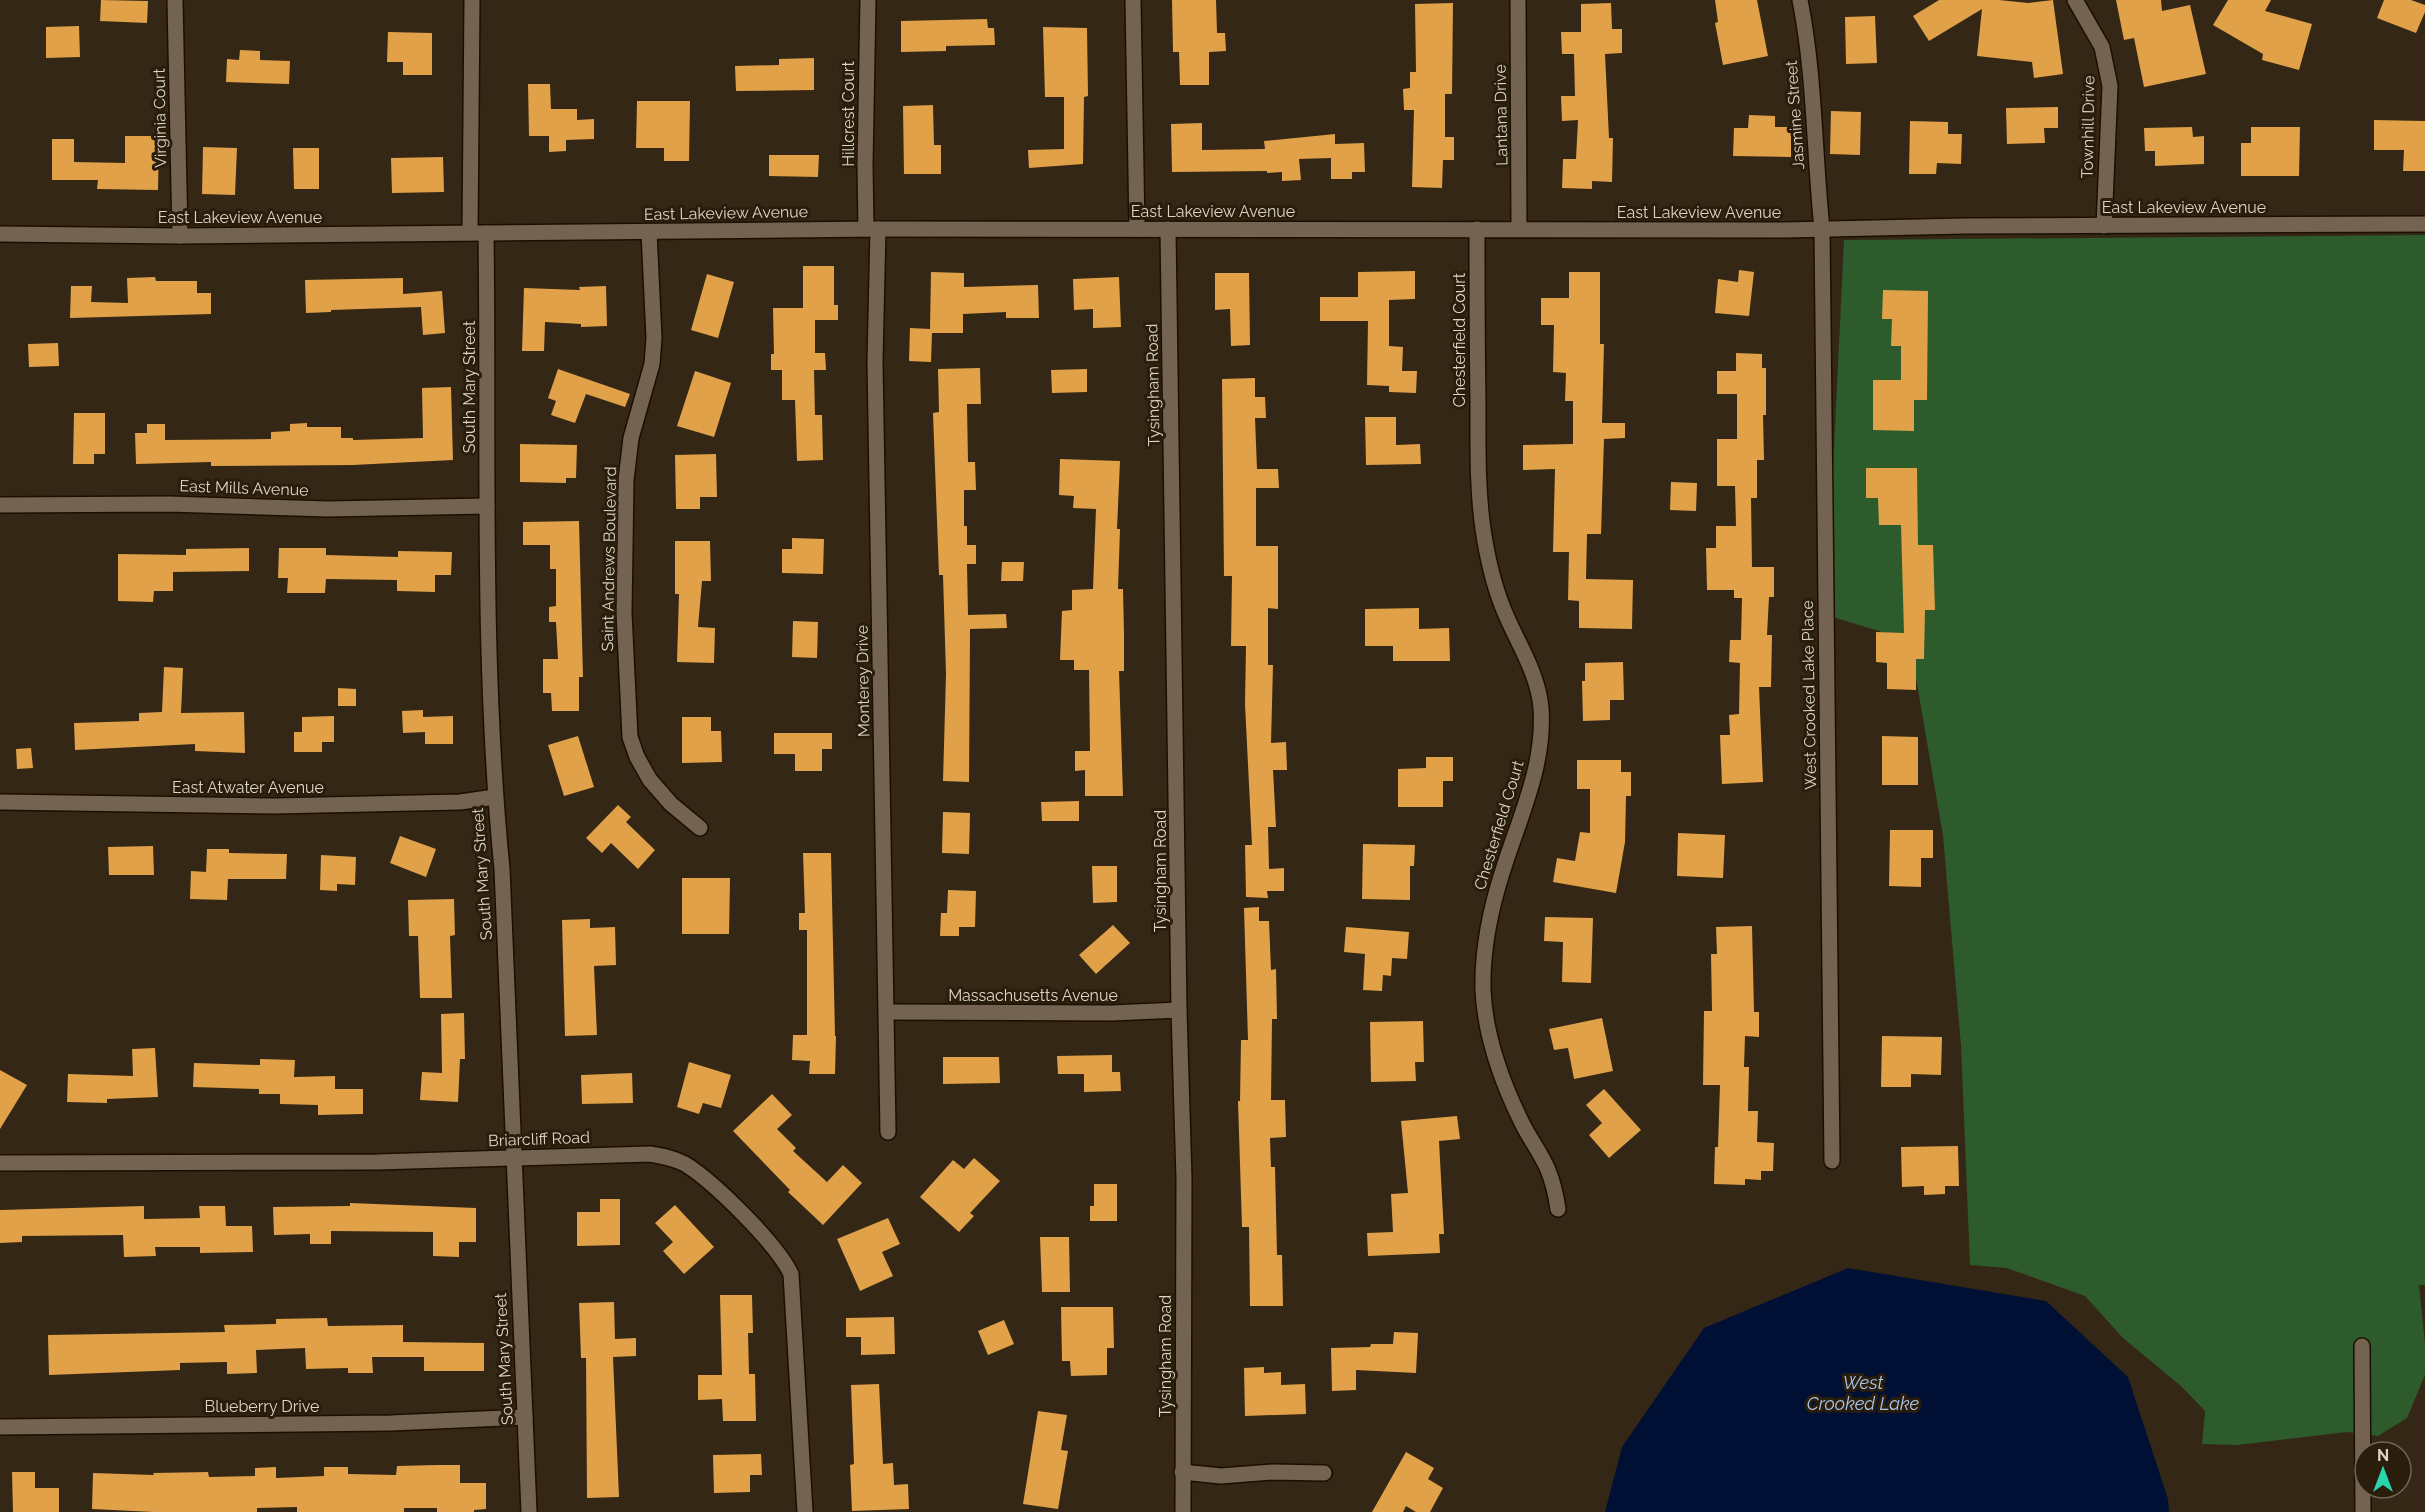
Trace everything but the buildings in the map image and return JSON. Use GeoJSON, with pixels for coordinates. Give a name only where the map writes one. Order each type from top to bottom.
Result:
{"type":"FeatureCollection","features":[{"type":"Feature","properties":{"kind":"street","name":"Virginia Court"},"geometry":{"type":"LineString","coordinates":[[175,0],[180,236]]}},
{"type":"Feature","properties":{"kind":"street","name":"South Mary Street"},"geometry":{"type":"LineString","coordinates":[[472,0],[495,797],[502,869],[529,1512]]}},
{"type":"Feature","properties":{"kind":"street","name":"Hillcrest Court"},"geometry":{"type":"LineString","coordinates":[[868,0],[865,165],[872,229]]}},
{"type":"Feature","properties":{"kind":"street"},"geometry":{"type":"LineString","coordinates":[[1133,0],[1137,229]]}},
{"type":"Feature","properties":{"kind":"street","name":"Lantana Drive"},"geometry":{"type":"LineString","coordinates":[[1518,0],[1520,229]]}},
{"type":"Feature","properties":{"kind":"street","name":"Jasmine Street"},"geometry":{"type":"LineString","coordinates":[[1800,0],[1813,89],[1816,172],[1822,229]]}},
{"type":"Feature","properties":{"kind":"street","name":"Townhill Drive"},"geometry":{"type":"LineString","coordinates":[[2075,0],[2102,47],[2110,86],[2104,226]]}},
{"type":"Feature","properties":{"kind":"street","name":"East Lakeview Avenue"},"geometry":{"type":"LineString","coordinates":[[0,234],[180,236],[872,229],[1822,229],[2425,224]]}},
{"type":"Feature","properties":{"kind":"street","name":"Monterey Drive"},"geometry":{"type":"LineString","coordinates":[[872,229],[888,1132]]}},
{"type":"Feature","properties":{"kind":"street","name":"Tysingham Road"},"geometry":{"type":"LineString","coordinates":[[1168,229],[1179,1010],[1184,1179],[1183,1512]]}},
{"type":"Feature","properties":{"kind":"street","name":"Chesterfield Court"},"geometry":{"type":"LineString","coordinates":[[1477,229],[1478,476],[1483,530],[1491,568],[1503,607],[1533,675],[1540,703],[1542,724],[1538,761],[1530,794],[1502,872],[1491,917],[1484,963],[1483,990],[1487,1026],[1501,1077],[1522,1124],[1548,1170],[1558,1209]]}},
{"type":"Feature","properties":{"kind":"street","name":"West Crooked Lake Place"},"geometry":{"type":"LineString","coordinates":[[1822,229],[1832,1161]]}},
{"type":"Feature","properties":{"kind":"street","name":"Saint Andrews Boulevard"},"geometry":{"type":"LineString","coordinates":[[649,232],[654,338],[652,364],[631,438],[626,480],[624,613],[628,716],[630,737],[637,757],[650,780],[670,804],[700,828]]}},
{"type":"Feature","properties":{"kind":"street","name":"East Mills Avenue"},"geometry":{"type":"LineString","coordinates":[[0,505],[169,504],[328,508],[487,506]]}},
{"type":"Feature","properties":{"kind":"street","name":"East Atwater Avenue"},"geometry":{"type":"LineString","coordinates":[[0,802],[274,806],[460,802],[495,797]]}},
{"type":"Feature","properties":{"kind":"street","name":"Massachusetts Avenue"},"geometry":{"type":"LineString","coordinates":[[887,1012],[1111,1013],[1179,1010]]}},
{"type":"Feature","properties":{"kind":"street","name":"Briarcliff Road"},"geometry":{"type":"LineString","coordinates":[[0,1163],[377,1162],[650,1154],[671,1158],[685,1164],[705,1179],[772,1246],[786,1263],[791,1274],[805,1512]]}},
{"type":"Feature","properties":{"kind":"street"},"geometry":{"type":"LineString","coordinates":[[2362,1346],[2363,1512]]}},
{"type":"Feature","properties":{"kind":"street","name":"Blueberry Drive"},"geometry":{"type":"LineString","coordinates":[[0,1427],[391,1422],[525,1417]]}},
{"type":"Feature","properties":{"kind":"street"},"geometry":{"type":"LineString","coordinates":[[1182,1472],[1221,1476],[1273,1472],[1324,1473]]}},
{"type":"Feature","properties":{"kind":"green space"},"geometry":{"type":"Polygon","coordinates":[[[2425,235],[2425,1285],[2419,1285],[2425,1344],[2425,1375],[2407,1418],[2378,1436],[2347,1432],[2237,1445],[2202,1444],[2205,1411],[2181,1386],[2123,1338],[2085,1296],[2007,1268],[1970,1265],[1961,1046],[1943,836],[1913,660],[1892,635],[1826,615],[1844,240],[2425,235]]]}},
{"type":"Feature","properties":{"kind":"water","name":"West Crooked Lake"},"geometry":{"type":"Polygon","coordinates":[[[1848,1268],[2046,1301],[2128,1377],[2168,1499],[2169,1512],[1605,1512],[1622,1447],[1704,1328],[1848,1268]]]}}]}
